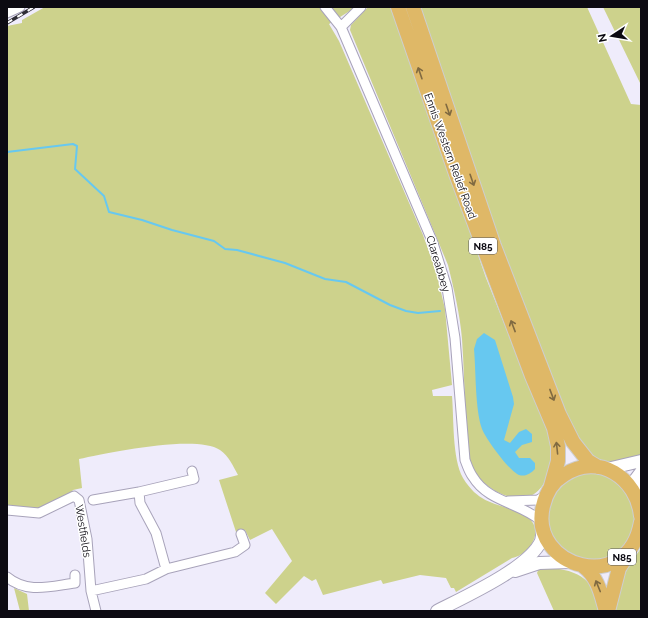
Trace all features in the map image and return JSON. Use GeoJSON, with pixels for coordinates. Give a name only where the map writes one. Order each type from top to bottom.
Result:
{"type":"FeatureCollection","features":[{"type":"Feature","properties":{"kind":"main road","name":"Ennis Western Relief Road"},"geometry":{"type":"LineString","coordinates":[[398,7],[456,174],[532,376],[554,428],[558,446],[558,462],[548,491]]}},
{"type":"Feature","properties":{"kind":"main road","name":"Ennis Western Relief Road"},"geometry":{"type":"LineString","coordinates":[[413,7],[494,246],[556,407],[573,442],[588,461],[602,468]]}},
{"type":"Feature","properties":{"kind":"main road"},"geometry":{"type":"LineString","coordinates":[[548,491],[571,470],[581,467],[602,468],[641,461]]}},
{"type":"Feature","properties":{"kind":"main road","name":"N85"},"geometry":{"type":"LineString","coordinates":[[602,468],[621,478],[636,493]]}},
{"type":"Feature","properties":{"kind":"main road"},"geometry":{"type":"LineString","coordinates":[[641,472],[635,480],[641,516]]}},
{"type":"Feature","properties":{"kind":"main road","name":"N85"},"geometry":{"type":"LineString","coordinates":[[548,491],[542,525],[550,544],[576,564],[589,571],[596,580],[607,611]]}},
{"type":"Feature","properties":{"kind":"main road","name":"N85"},"geometry":{"type":"LineString","coordinates":[[607,611],[619,568],[637,539],[641,522]]}},
{"type":"Feature","properties":{"kind":"main road"},"geometry":{"type":"LineString","coordinates":[[437,611],[504,575],[532,554],[541,541],[542,525]]}},
{"type":"Feature","properties":{"kind":"main road","name":"N85"},"geometry":{"type":"LineString","coordinates":[[576,564],[603,566],[623,556],[631,548]]}},
{"type":"Feature","properties":{"kind":"main road"},"geometry":{"type":"LineString","coordinates":[[504,575],[539,563],[576,564]]}},
{"type":"Feature","properties":{"kind":"street"},"geometry":{"type":"LineString","coordinates":[[7,13],[20,7]]}},
{"type":"Feature","properties":{"kind":"street","name":"Clareabbey"},"geometry":{"type":"LineString","coordinates":[[325,7],[341,28],[433,243],[447,288],[455,338],[465,460],[472,477],[479,486],[488,493],[533,514],[542,525]]}},
{"type":"Feature","properties":{"kind":"street"},"geometry":{"type":"LineString","coordinates":[[341,28],[361,7]]}},
{"type":"Feature","properties":{"kind":"street","name":"Westfields"},"geometry":{"type":"LineString","coordinates":[[93,500],[139,492],[194,479],[192,471]]}},
{"type":"Feature","properties":{"kind":"street","name":"Clareabbey"},"geometry":{"type":"LineString","coordinates":[[503,501],[521,502],[538,500],[548,491]]}},
{"type":"Feature","properties":{"kind":"street"},"geometry":{"type":"LineString","coordinates":[[139,492],[140,503],[156,533],[166,569]]}},
{"type":"Feature","properties":{"kind":"street","name":"Westfields"},"geometry":{"type":"LineString","coordinates":[[7,510],[39,513],[74,496],[79,500],[87,539],[91,591],[96,611]]}},
{"type":"Feature","properties":{"kind":"street"},"geometry":{"type":"LineString","coordinates":[[91,591],[146,579],[166,569],[234,552],[245,546],[241,534]]}},
{"type":"Feature","properties":{"kind":"street"},"geometry":{"type":"LineString","coordinates":[[7,577],[16,585],[36,588],[75,583],[75,575]]}},
{"type":"Feature","properties":{"kind":"green space"},"geometry":{"type":"Polygon","coordinates":[[[45,7],[356,7],[329,24],[339,41],[423,235],[436,271],[445,309],[452,385],[432,390],[433,396],[452,396],[454,438],[457,460],[459,470],[470,488],[485,500],[518,512],[533,522],[535,535],[533,541],[524,552],[456,592],[454,588],[451,588],[446,578],[420,575],[383,584],[381,580],[323,595],[316,579],[312,581],[304,576],[276,604],[265,593],[292,561],[272,529],[250,540],[245,530],[236,532],[219,480],[238,475],[223,452],[208,446],[192,444],[151,446],[79,459],[82,488],[73,490],[70,494],[41,510],[7,506],[7,26],[22,23],[22,20],[45,7]]]}},
{"type":"Feature","properties":{"kind":"green space"},"geometry":{"type":"Polygon","coordinates":[[[368,7],[392,7],[486,278],[550,438],[550,461],[547,476],[540,489],[527,497],[509,497],[491,488],[477,476],[469,457],[461,330],[448,265],[350,30],[351,25],[368,7]]]}},
{"type":"Feature","properties":{"kind":"green space"},"geometry":{"type":"Polygon","coordinates":[[[419,7],[587,7],[631,104],[641,105],[641,456],[613,462],[594,456],[587,450],[581,441],[568,417],[500,242],[419,7]]]}},
{"type":"Feature","properties":{"kind":"green space"},"geometry":{"type":"Polygon","coordinates":[[[603,7],[641,7],[641,85],[603,7]]]}},
{"type":"Feature","properties":{"kind":"green space"},"geometry":{"type":"Polygon","coordinates":[[[592,473],[609,477],[623,486],[632,500],[636,517],[632,534],[623,548],[609,557],[592,561],[575,557],[561,548],[552,534],[548,517],[552,500],[561,486],[575,477],[592,473]]]}},
{"type":"Feature","properties":{"kind":"green space"},"geometry":{"type":"Polygon","coordinates":[[[641,548],[641,611],[614,611],[620,586],[628,567],[641,548]]]}},
{"type":"Feature","properties":{"kind":"green space"},"geometry":{"type":"Polygon","coordinates":[[[539,568],[561,569],[580,576],[587,581],[593,589],[597,599],[598,611],[554,611],[537,573],[539,568]]]}},
{"type":"Feature","properties":{"kind":"green space"},"geometry":{"type":"Polygon","coordinates":[[[14,588],[27,594],[29,611],[20,611],[14,588]]]}},
{"type":"Feature","properties":{"kind":"water"},"geometry":{"type":"Polygon","coordinates":[[[484,333],[495,340],[513,397],[514,404],[504,440],[510,443],[519,432],[526,429],[532,434],[532,442],[522,445],[515,452],[519,458],[530,458],[535,463],[535,469],[526,475],[519,475],[515,473],[504,462],[482,429],[477,401],[474,349],[477,339],[484,333]]]}},
{"type":"Feature","properties":{"kind":"waterway"},"geometry":{"type":"LineString","coordinates":[[7,152],[73,144],[77,146],[75,169],[104,196],[109,212],[214,241],[225,249],[237,250],[285,263],[325,279],[346,282],[390,305],[406,311],[418,313],[440,311]]}},
{"type":"Feature","properties":{"kind":"railway"},"geometry":{"type":"LineString","coordinates":[[7,23],[34,7]]}}]}
